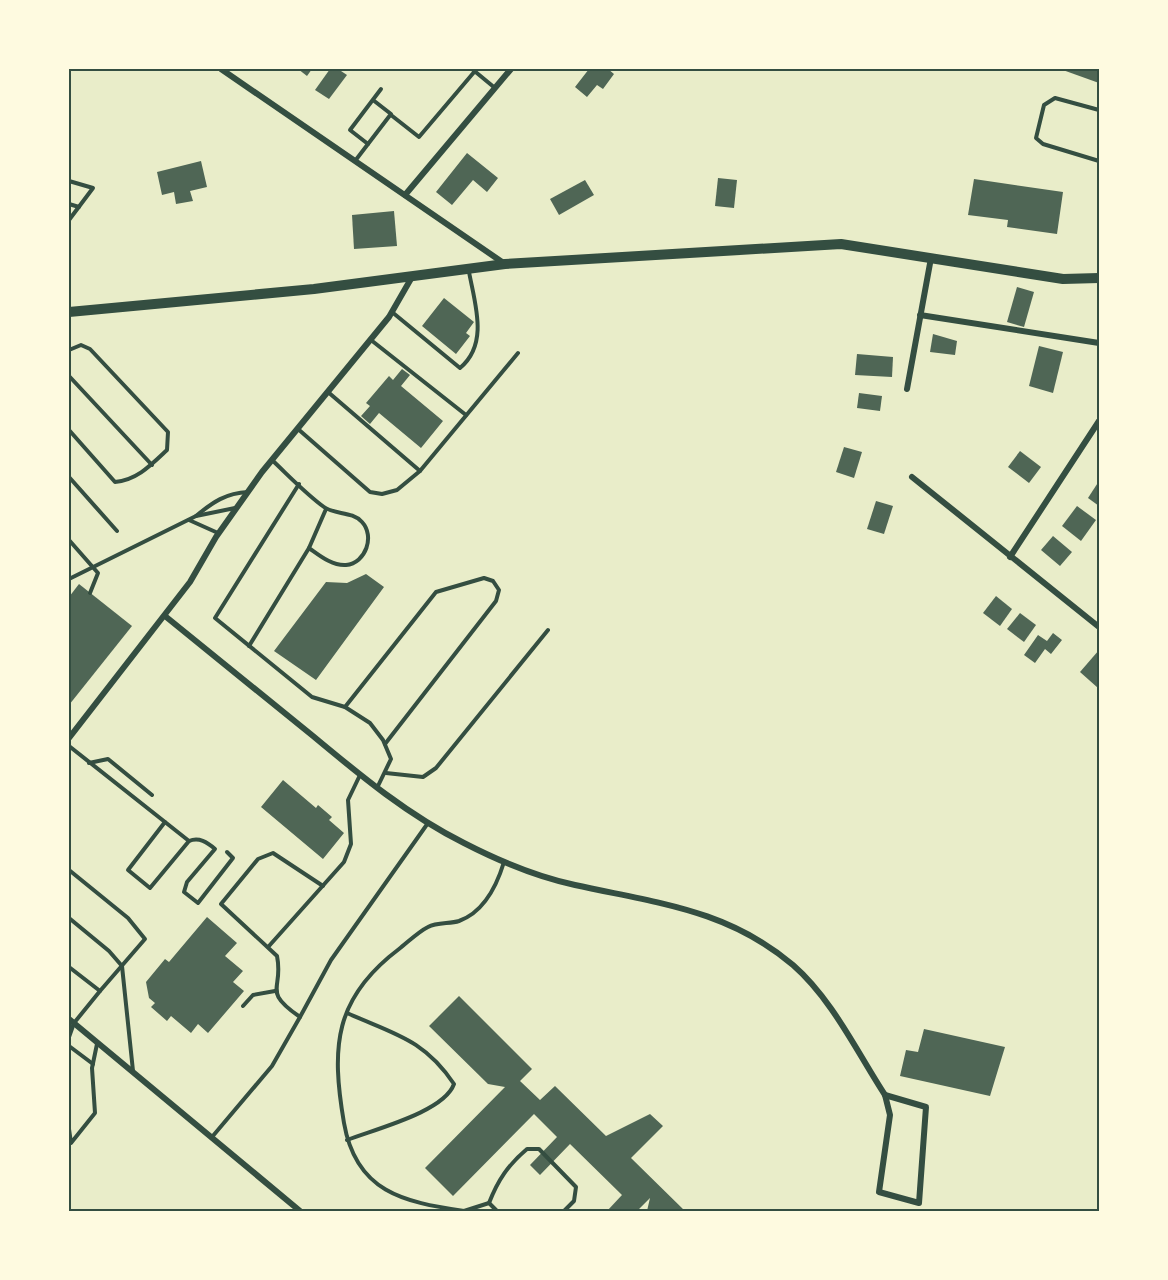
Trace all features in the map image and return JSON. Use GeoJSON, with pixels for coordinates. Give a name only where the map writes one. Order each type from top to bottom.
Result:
{"type":"FeatureCollection","features":[{"type":"Feature","properties":{"kind":"main road"},"geometry":{"type":"LineString","coordinates":[[69,312],[314,288],[505,264],[842,244],[1063,279],[1099,278]]}},
{"type":"Feature","properties":{"kind":"street"},"geometry":{"type":"LineString","coordinates":[[221,69],[505,264]]}},
{"type":"Feature","properties":{"kind":"street"},"geometry":{"type":"LineString","coordinates":[[405,195],[511,69]]}},
{"type":"Feature","properties":{"kind":"street"},"geometry":{"type":"LineString","coordinates":[[907,389],[931,258]]}},
{"type":"Feature","properties":{"kind":"street"},"geometry":{"type":"LineString","coordinates":[[69,738],[190,582],[236,507],[392,312],[413,275]]}},
{"type":"Feature","properties":{"kind":"street"},"geometry":{"type":"LineString","coordinates":[[920,315],[1099,343]]}},
{"type":"Feature","properties":{"kind":"street"},"geometry":{"type":"LineString","coordinates":[[1010,556],[1099,421]]}},
{"type":"Feature","properties":{"kind":"street"},"geometry":{"type":"LineString","coordinates":[[912,477],[1099,627]]}},
{"type":"Feature","properties":{"kind":"street"},"geometry":{"type":"LineString","coordinates":[[165,616],[360,775],[428,823],[504,861],[572,885],[671,903],[713,916],[746,932],[794,966],[812,985],[885,1095],[890,1115],[879,1192],[918,1203],[926,1107],[885,1095]]}},
{"type":"Feature","properties":{"kind":"street"},"geometry":{"type":"LineString","coordinates":[[72,1021],[297,1210]]}},
{"type":"Feature","properties":{"kind":"lane"},"geometry":{"type":"LineString","coordinates":[[373,100],[419,137],[473,70],[495,88]]}},
{"type":"Feature","properties":{"kind":"lane"},"geometry":{"type":"LineString","coordinates":[[368,144],[350,130],[381,89]]}},
{"type":"Feature","properties":{"kind":"lane"},"geometry":{"type":"LineString","coordinates":[[1099,110],[1055,98],[1044,105],[1036,132],[1036,138],[1042,144],[1099,161]]}},
{"type":"Feature","properties":{"kind":"lane"},"geometry":{"type":"LineString","coordinates":[[355,161],[391,114]]}},
{"type":"Feature","properties":{"kind":"lane"},"geometry":{"type":"LineString","coordinates":[[69,181],[93,188],[69,220]]}},
{"type":"Feature","properties":{"kind":"lane"},"geometry":{"type":"LineString","coordinates":[[69,204],[79,207]]}},
{"type":"Feature","properties":{"kind":"lane"},"geometry":{"type":"LineString","coordinates":[[392,312],[459,368],[468,361],[479,330],[469,269]]}},
{"type":"Feature","properties":{"kind":"lane"},"geometry":{"type":"LineString","coordinates":[[371,340],[466,415]]}},
{"type":"Feature","properties":{"kind":"lane"},"geometry":{"type":"LineString","coordinates":[[69,351],[81,345],[90,349],[168,432],[167,450],[152,465],[126,481],[115,482],[69,430]]}},
{"type":"Feature","properties":{"kind":"lane"},"geometry":{"type":"LineString","coordinates":[[298,429],[370,492],[382,494],[397,490],[420,471],[518,353]]}},
{"type":"Feature","properties":{"kind":"lane"},"geometry":{"type":"LineString","coordinates":[[69,376],[152,465]]}},
{"type":"Feature","properties":{"kind":"lane"},"geometry":{"type":"LineString","coordinates":[[328,392],[420,471]]}},
{"type":"Feature","properties":{"kind":"lane"},"geometry":{"type":"LineString","coordinates":[[272,460],[326,509],[356,516],[364,523],[369,536],[367,548],[357,561],[347,565],[324,558],[309,548]]}},
{"type":"Feature","properties":{"kind":"lane"},"geometry":{"type":"LineString","coordinates":[[69,477],[117,531]]}},
{"type":"Feature","properties":{"kind":"lane"},"geometry":{"type":"LineString","coordinates":[[299,484],[215,618],[312,697],[345,707],[370,723],[385,744],[391,759],[377,788]]}},
{"type":"Feature","properties":{"kind":"lane"},"geometry":{"type":"LineString","coordinates":[[69,579],[196,516],[213,502],[232,492],[248,492]]}},
{"type":"Feature","properties":{"kind":"lane"},"geometry":{"type":"LineString","coordinates":[[196,516],[236,507]]}},
{"type":"Feature","properties":{"kind":"lane"},"geometry":{"type":"LineString","coordinates":[[249,646],[309,548],[326,509]]}},
{"type":"Feature","properties":{"kind":"lane"},"geometry":{"type":"LineString","coordinates":[[188,520],[218,533]]}},
{"type":"Feature","properties":{"kind":"lane"},"geometry":{"type":"LineString","coordinates":[[69,540],[98,573],[90,593]]}},
{"type":"Feature","properties":{"kind":"lane"},"geometry":{"type":"LineString","coordinates":[[345,707],[436,592],[484,578],[493,581],[498,590],[496,601],[385,744]]}},
{"type":"Feature","properties":{"kind":"lane"},"geometry":{"type":"LineString","coordinates":[[386,773],[423,777],[436,768],[548,630]]}},
{"type":"Feature","properties":{"kind":"lane"},"geometry":{"type":"LineString","coordinates":[[69,746],[189,841]]}},
{"type":"Feature","properties":{"kind":"lane"},"geometry":{"type":"LineString","coordinates":[[88,763],[108,759],[152,795]]}},
{"type":"Feature","properties":{"kind":"lane"},"geometry":{"type":"LineString","coordinates":[[268,946],[344,862],[351,844],[348,800],[360,775]]}},
{"type":"Feature","properties":{"kind":"lane"},"geometry":{"type":"LineString","coordinates":[[165,822],[128,870],[150,888],[189,841],[194,839],[206,842],[215,849],[188,882],[184,892],[198,903],[230,866],[233,858],[227,852]]}},
{"type":"Feature","properties":{"kind":"lane"},"geometry":{"type":"LineString","coordinates":[[212,1137],[272,1066],[331,960],[428,823]]}},
{"type":"Feature","properties":{"kind":"lane"},"geometry":{"type":"LineString","coordinates":[[300,1017],[283,1005],[275,991],[278,963],[268,946],[221,904],[258,859],[273,853],[323,886]]}},
{"type":"Feature","properties":{"kind":"lane"},"geometry":{"type":"LineString","coordinates":[[489,1203],[464,1211],[423,1205],[387,1192],[364,1174],[347,1140],[337,1078],[339,1043],[347,1012],[361,984],[383,961],[430,925],[459,921],[476,912],[498,884],[504,861]]}},
{"type":"Feature","properties":{"kind":"lane"},"geometry":{"type":"LineString","coordinates":[[69,870],[128,918],[145,939],[72,1021],[69,1037]]}},
{"type":"Feature","properties":{"kind":"lane"},"geometry":{"type":"LineString","coordinates":[[69,918],[109,951],[122,966],[133,1072]]}},
{"type":"Feature","properties":{"kind":"lane"},"geometry":{"type":"LineString","coordinates":[[69,967],[100,992]]}},
{"type":"Feature","properties":{"kind":"lane"},"geometry":{"type":"LineString","coordinates":[[243,1006],[253,996],[275,991]]}},
{"type":"Feature","properties":{"kind":"lane"},"geometry":{"type":"LineString","coordinates":[[347,1012],[421,1046],[439,1062],[454,1084],[450,1094],[435,1106],[347,1140]]}},
{"type":"Feature","properties":{"kind":"lane"},"geometry":{"type":"LineString","coordinates":[[70,1144],[95,1113],[93,1064],[98,1043]]}},
{"type":"Feature","properties":{"kind":"lane"},"geometry":{"type":"LineString","coordinates":[[69,1046],[93,1064]]}},
{"type":"Feature","properties":{"kind":"lane"},"geometry":{"type":"LineString","coordinates":[[69,1129],[70,1144]]}},
{"type":"Feature","properties":{"kind":"lane"},"geometry":{"type":"LineString","coordinates":[[489,1203],[498,1180],[514,1160],[527,1149],[539,1149],[576,1187],[574,1201],[564,1211]]}},
{"type":"Feature","properties":{"kind":"lane"},"geometry":{"type":"LineString","coordinates":[[489,1203],[496,1211]]}},
{"type":"Feature","properties":{"kind":"building"},"geometry":{"type":"Polygon","coordinates":[[[298,69],[312,69],[307,76],[298,69]]]}},
{"type":"Feature","properties":{"kind":"building"},"geometry":{"type":"Polygon","coordinates":[[[330,69],[338,69],[347,75],[329,99],[315,90],[330,69]]]}},
{"type":"Feature","properties":{"kind":"building"},"geometry":{"type":"Polygon","coordinates":[[[589,69],[608,69],[614,74],[603,89],[597,85],[587,97],[575,87],[589,69]]]}},
{"type":"Feature","properties":{"kind":"building"},"geometry":{"type":"Polygon","coordinates":[[[1060,69],[1099,69],[1099,83],[1060,69]]]}},
{"type":"Feature","properties":{"kind":"building"},"geometry":{"type":"Polygon","coordinates":[[[467,153],[498,178],[487,192],[473,180],[452,205],[436,192],[467,153]]]}},
{"type":"Feature","properties":{"kind":"building"},"geometry":{"type":"Polygon","coordinates":[[[201,161],[207,187],[190,191],[193,201],[176,204],[174,192],[162,195],[157,172],[201,161]]]}},
{"type":"Feature","properties":{"kind":"building"},"geometry":{"type":"Polygon","coordinates":[[[718,178],[737,180],[734,208],[715,206],[718,178]]]}},
{"type":"Feature","properties":{"kind":"building"},"geometry":{"type":"Polygon","coordinates":[[[974,179],[1063,192],[1057,234],[1007,227],[1008,220],[968,215],[974,179]]]}},
{"type":"Feature","properties":{"kind":"building"},"geometry":{"type":"Polygon","coordinates":[[[585,180],[594,195],[559,215],[550,199],[585,180]]]}},
{"type":"Feature","properties":{"kind":"building"},"geometry":{"type":"Polygon","coordinates":[[[394,211],[397,246],[354,249],[352,215],[394,211]]]}},
{"type":"Feature","properties":{"kind":"building"},"geometry":{"type":"Polygon","coordinates":[[[1017,287],[1034,292],[1024,327],[1007,322],[1017,287]]]}},
{"type":"Feature","properties":{"kind":"building"},"geometry":{"type":"Polygon","coordinates":[[[444,298],[474,322],[466,333],[470,336],[456,354],[422,326],[444,298]]]}},
{"type":"Feature","properties":{"kind":"building"},"geometry":{"type":"Polygon","coordinates":[[[933,334],[957,341],[955,355],[930,352],[933,334]]]}},
{"type":"Feature","properties":{"kind":"building"},"geometry":{"type":"Polygon","coordinates":[[[1039,346],[1063,352],[1053,393],[1029,386],[1039,346]]]}},
{"type":"Feature","properties":{"kind":"building"},"geometry":{"type":"Polygon","coordinates":[[[857,354],[893,357],[892,377],[855,375],[857,354]]]}},
{"type":"Feature","properties":{"kind":"building"},"geometry":{"type":"Polygon","coordinates":[[[402,369],[410,375],[401,386],[443,421],[421,448],[379,413],[370,424],[361,416],[370,406],[366,403],[389,376],[393,380],[402,369]]]}},
{"type":"Feature","properties":{"kind":"building"},"geometry":{"type":"Polygon","coordinates":[[[859,393],[882,396],[880,411],[857,408],[859,393]]]}},
{"type":"Feature","properties":{"kind":"building"},"geometry":{"type":"Polygon","coordinates":[[[844,447],[862,452],[854,478],[836,472],[844,447]]]}},
{"type":"Feature","properties":{"kind":"building"},"geometry":{"type":"Polygon","coordinates":[[[1020,451],[1041,467],[1029,483],[1008,467],[1020,451]]]}},
{"type":"Feature","properties":{"kind":"building"},"geometry":{"type":"Polygon","coordinates":[[[1099,481],[1099,506],[1088,498],[1099,481]]]}},
{"type":"Feature","properties":{"kind":"building"},"geometry":{"type":"Polygon","coordinates":[[[876,501],[893,506],[884,534],[867,529],[876,501]]]}},
{"type":"Feature","properties":{"kind":"building"},"geometry":{"type":"Polygon","coordinates":[[[1077,506],[1096,520],[1081,541],[1062,526],[1077,506]]]}},
{"type":"Feature","properties":{"kind":"building"},"geometry":{"type":"Polygon","coordinates":[[[1053,536],[1072,552],[1060,566],[1041,550],[1053,536]]]}},
{"type":"Feature","properties":{"kind":"building"},"geometry":{"type":"Polygon","coordinates":[[[366,574],[384,587],[316,680],[274,651],[326,582],[347,583],[366,574]]]}},
{"type":"Feature","properties":{"kind":"building"},"geometry":{"type":"Polygon","coordinates":[[[79,584],[132,626],[69,705],[69,597],[79,584]]]}},
{"type":"Feature","properties":{"kind":"building"},"geometry":{"type":"Polygon","coordinates":[[[996,596],[1012,609],[1000,626],[983,613],[996,596]]]}},
{"type":"Feature","properties":{"kind":"building"},"geometry":{"type":"Polygon","coordinates":[[[1020,613],[1036,625],[1024,642],[1007,629],[1020,613]]]}},
{"type":"Feature","properties":{"kind":"building"},"geometry":{"type":"Polygon","coordinates":[[[1053,633],[1062,640],[1051,654],[1045,649],[1035,663],[1024,655],[1038,635],[1047,641],[1053,633]]]}},
{"type":"Feature","properties":{"kind":"building"},"geometry":{"type":"Polygon","coordinates":[[[1099,650],[1099,686],[1098,688],[1080,672],[1099,650]]]}},
{"type":"Feature","properties":{"kind":"building"},"geometry":{"type":"Polygon","coordinates":[[[283,780],[316,808],[318,805],[332,817],[329,820],[344,833],[323,859],[261,807],[283,780]]]}},
{"type":"Feature","properties":{"kind":"building"},"geometry":{"type":"Polygon","coordinates":[[[207,917],[237,943],[225,956],[243,971],[233,982],[244,991],[208,1033],[198,1024],[191,1033],[171,1016],[167,1021],[151,1007],[155,1003],[149,998],[146,982],[165,959],[169,962],[207,917]]]}},
{"type":"Feature","properties":{"kind":"building"},"geometry":{"type":"Polygon","coordinates":[[[459,996],[532,1069],[520,1081],[540,1100],[555,1086],[606,1136],[650,1114],[663,1126],[631,1158],[685,1211],[647,1211],[650,1198],[637,1211],[607,1211],[622,1195],[570,1144],[540,1175],[530,1165],[557,1137],[534,1114],[453,1196],[425,1168],[505,1087],[488,1084],[429,1026],[459,996]]]}},
{"type":"Feature","properties":{"kind":"building"},"geometry":{"type":"Polygon","coordinates":[[[924,1029],[1005,1047],[990,1096],[900,1076],[906,1050],[918,1052],[924,1029]]]}}]}
